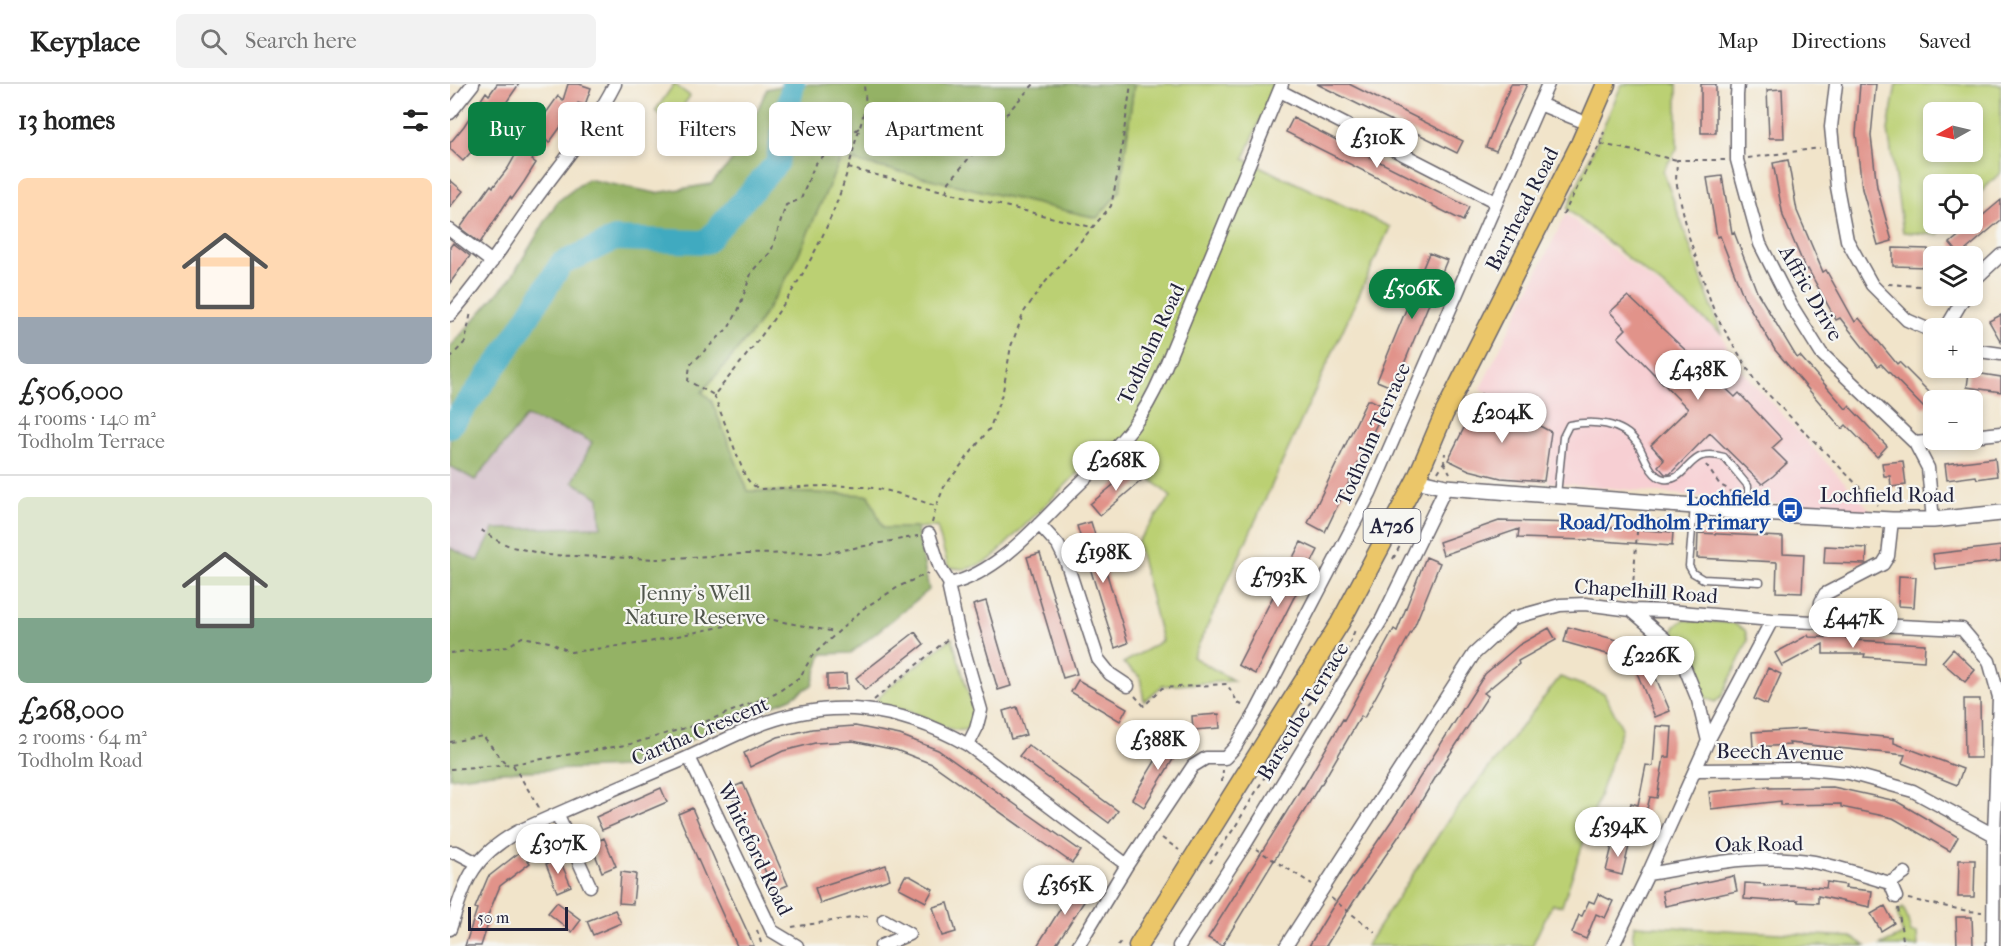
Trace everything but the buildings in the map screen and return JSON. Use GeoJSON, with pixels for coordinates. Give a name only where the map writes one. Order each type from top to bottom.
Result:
{"type":"FeatureCollection","features":[{"type":"Feature","properties":{"kind":"main road","name":"Barrhead Road"},"geometry":{"type":"LineString","coordinates":[[1138,946],[1340,623],[1416,480],[1444,414],[1589,124],[1606,84]]}},
{"type":"Feature","properties":{"kind":"street"},"geometry":{"type":"LineString","coordinates":[[450,113],[473,84]]}},
{"type":"Feature","properties":{"kind":"street"},"geometry":{"type":"LineString","coordinates":[[450,315],[476,286],[535,200],[602,110],[615,84]]}},
{"type":"Feature","properties":{"kind":"street","name":"Todholm Terrace"},"geometry":{"type":"LineString","coordinates":[[1150,830],[1193,766],[1206,758],[1225,758],[1235,747],[1256,712],[1370,493],[1548,84]]}},
{"type":"Feature","properties":{"kind":"street","name":"Affric Drive"},"geometry":{"type":"LineString","coordinates":[[1738,84],[1737,160],[1746,200],[1760,244],[1791,305],[1821,353],[1915,443],[1928,468],[1933,520]]}},
{"type":"Feature","properties":{"kind":"street"},"geometry":{"type":"LineString","coordinates":[[1836,84],[1831,127],[1837,187],[1847,240],[1876,289],[1907,320],[1923,327]]}},
{"type":"Feature","properties":{"kind":"street"},"geometry":{"type":"LineString","coordinates":[[1281,87],[1496,202]]}},
{"type":"Feature","properties":{"kind":"street","name":"Todholm Road"},"geometry":{"type":"LineString","coordinates":[[950,584],[985,569],[1039,524],[1129,431],[1154,394],[1281,87]]}},
{"type":"Feature","properties":{"kind":"street"},"geometry":{"type":"LineString","coordinates":[[1539,104],[1589,124]]}},
{"type":"Feature","properties":{"kind":"street"},"geometry":{"type":"LineString","coordinates":[[450,230],[492,262]]}},
{"type":"Feature","properties":{"kind":"street"},"geometry":{"type":"LineString","coordinates":[[1983,272],[2001,255]]}},
{"type":"Feature","properties":{"kind":"street"},"geometry":{"type":"LineString","coordinates":[[1983,352],[2001,354]]}},
{"type":"Feature","properties":{"kind":"street"},"geometry":{"type":"LineString","coordinates":[[1983,434],[2001,432]]}},
{"type":"Feature","properties":{"kind":"street"},"geometry":{"type":"LineString","coordinates":[[1915,443],[1923,442]]}},
{"type":"Feature","properties":{"kind":"street","name":"Lochfield Road"},"geometry":{"type":"LineString","coordinates":[[1416,480],[1446,488],[1694,506],[1743,513],[1892,520],[1933,520],[2001,513]]}},
{"type":"Feature","properties":{"kind":"street","name":"Barscube Terrace"},"geometry":{"type":"LineString","coordinates":[[1179,946],[1246,843],[1382,619],[1446,488]]}},
{"type":"Feature","properties":{"kind":"street"},"geometry":{"type":"LineString","coordinates":[[1819,622],[1821,602],[1825,594],[1883,564],[1888,556],[1892,520]]}},
{"type":"Feature","properties":{"kind":"street"},"geometry":{"type":"LineString","coordinates":[[1039,524],[1058,545],[1066,561],[1098,658],[1110,674],[1128,686]]}},
{"type":"Feature","properties":{"kind":"street"},"geometry":{"type":"LineString","coordinates":[[930,534],[940,568],[950,584],[949,589],[958,630],[981,710],[976,729],[968,745]]}},
{"type":"Feature","properties":{"kind":"street","name":"Chapelhill Road"},"geometry":{"type":"LineString","coordinates":[[1286,946],[1474,654],[1513,618],[1560,604],[1585,604],[1631,610],[1772,620],[1962,629],[1989,661],[1999,697],[1994,835]]}},
{"type":"Feature","properties":{"kind":"street"},"geometry":{"type":"LineString","coordinates":[[1631,610],[1665,639],[1685,668],[1698,700],[1708,741]]}},
{"type":"Feature","properties":{"kind":"street"},"geometry":{"type":"LineString","coordinates":[[1613,946],[1708,741],[1772,620]]}},
{"type":"Feature","properties":{"kind":"street","name":"Cartha Crescent"},"geometry":{"type":"LineString","coordinates":[[450,928],[466,883],[477,863],[501,841],[551,816],[754,727],[784,717],[829,709],[883,711],[934,727],[968,745],[1127,865]]}},
{"type":"Feature","properties":{"kind":"street","name":"Whiteford Road"},"geometry":{"type":"LineString","coordinates":[[689,757],[772,931],[797,946]]}},
{"type":"Feature","properties":{"kind":"street","name":"Beech Avenue"},"geometry":{"type":"LineString","coordinates":[[1696,770],[1806,769],[1849,773],[1913,790],[1994,835]]}},
{"type":"Feature","properties":{"kind":"street"},"geometry":{"type":"LineString","coordinates":[[551,816],[590,886]]}},
{"type":"Feature","properties":{"kind":"street"},"geometry":{"type":"LineString","coordinates":[[1078,946],[1150,830]]}},
{"type":"Feature","properties":{"kind":"street"},"geometry":{"type":"LineString","coordinates":[[1993,946],[1994,835]]}},
{"type":"Feature","properties":{"kind":"street"},"geometry":{"type":"LineString","coordinates":[[450,852],[456,852],[477,863]]}},
{"type":"Feature","properties":{"kind":"street","name":"Oak Road"},"geometry":{"type":"LineString","coordinates":[[1648,874],[1732,861],[1767,859],[1813,862],[1890,883]]}},
{"type":"Feature","properties":{"kind":"street"},"geometry":{"type":"LineString","coordinates":[[1896,897],[1890,883],[1905,873]]}},
{"type":"Feature","properties":{"kind":"street"},"geometry":{"type":"LineString","coordinates":[[881,946],[909,934],[884,920]]}},
{"type":"Feature","properties":{"kind":"lane"},"geometry":{"type":"LineString","coordinates":[[1557,496],[1563,437],[1569,425],[1585,422],[1604,423],[1624,432],[1635,441],[1655,475],[1663,479],[1676,478],[1700,457],[1714,455],[1724,457],[1748,486],[1743,513]]}},
{"type":"Feature","properties":{"kind":"lane"},"geometry":{"type":"LineString","coordinates":[[1694,506],[1689,566],[1693,573],[1703,579],[1760,582]]}},
{"type":"Feature","properties":{"kind":"path"},"geometry":{"type":"LineString","coordinates":[[714,395],[751,351],[803,275],[833,213],[866,104],[864,84]]}},
{"type":"Feature","properties":{"kind":"path"},"geometry":{"type":"LineString","coordinates":[[946,192],[949,182],[997,127],[1008,110],[1034,84]]}},
{"type":"Feature","properties":{"kind":"path"},"geometry":{"type":"LineString","coordinates":[[481,530],[512,547],[548,555],[658,559],[741,554],[827,553],[930,534],[936,507],[944,487],[990,428],[1003,391],[1011,346],[1024,312],[1042,286],[1111,206],[1131,84]]}},
{"type":"Feature","properties":{"kind":"path"},"geometry":{"type":"LineString","coordinates":[[859,128],[836,144],[815,164],[801,199],[786,206],[771,252],[752,271],[738,311],[729,327],[690,365],[688,381],[714,395],[745,476],[751,484],[760,489],[874,488],[936,507]]}},
{"type":"Feature","properties":{"kind":"path"},"geometry":{"type":"LineString","coordinates":[[1600,144],[1677,160],[1737,160],[1833,146]]}},
{"type":"Feature","properties":{"kind":"path"},"geometry":{"type":"LineString","coordinates":[[1677,160],[1676,181],[1689,237],[1715,314],[1755,381],[1892,520]]}},
{"type":"Feature","properties":{"kind":"path"},"geometry":{"type":"LineString","coordinates":[[848,168],[1092,227]]}},
{"type":"Feature","properties":{"kind":"path"},"geometry":{"type":"LineString","coordinates":[[1876,289],[1889,284],[1923,286]]}},
{"type":"Feature","properties":{"kind":"path"},"geometry":{"type":"LineString","coordinates":[[450,358],[465,342],[476,286]]}},
{"type":"Feature","properties":{"kind":"path"},"geometry":{"type":"LineString","coordinates":[[1700,457],[1720,485],[1730,490],[1743,513]]}},
{"type":"Feature","properties":{"kind":"path"},"geometry":{"type":"LineString","coordinates":[[1631,610],[1638,519]]}},
{"type":"Feature","properties":{"kind":"path"},"geometry":{"type":"LineString","coordinates":[[450,769],[512,764],[631,744],[702,723],[775,694],[800,677],[812,656],[864,608],[889,592],[940,568]]}},
{"type":"Feature","properties":{"kind":"path"},"geometry":{"type":"LineString","coordinates":[[450,653],[507,647],[522,637],[549,642],[571,652],[592,650],[644,644],[763,618],[836,632]]}},
{"type":"Feature","properties":{"kind":"path"},"geometry":{"type":"LineString","coordinates":[[863,709],[958,630]]}},
{"type":"Feature","properties":{"kind":"path"},"geometry":{"type":"LineString","coordinates":[[1128,686],[1144,706],[1162,688],[1227,684],[1238,703],[1256,712]]}},
{"type":"Feature","properties":{"kind":"path"},"geometry":{"type":"LineString","coordinates":[[450,742],[483,736],[506,764]]}},
{"type":"Feature","properties":{"kind":"path"},"geometry":{"type":"LineString","coordinates":[[512,764],[551,816]]}},
{"type":"Feature","properties":{"kind":"path"},"geometry":{"type":"LineString","coordinates":[[1150,830],[1179,850]]}},
{"type":"Feature","properties":{"kind":"path"},"geometry":{"type":"LineString","coordinates":[[1904,946],[1896,897],[1968,911]]}},
{"type":"Feature","properties":{"kind":"path"},"geometry":{"type":"LineString","coordinates":[[772,931],[870,914],[884,920]]}},
{"type":"Feature","properties":{"kind":"shaded area"},"geometry":{"type":"Polygon","coordinates":[[[1566,214],[1722,335],[1733,361],[1873,513],[1548,482],[1551,432],[1480,389],[1566,214]]]}},
{"type":"Feature","properties":{"kind":"shaded area"},"geometry":{"type":"Polygon","coordinates":[[[526,417],[579,435],[592,442],[601,527],[494,529],[478,561],[450,548],[450,466],[475,480],[526,417]]]}},
{"type":"Feature","properties":{"kind":"green space"},"geometry":{"type":"Polygon","coordinates":[[[674,84],[690,96],[686,102],[661,102],[674,84]]]}},
{"type":"Feature","properties":{"kind":"green space","name":"Jenny's Well Nature Reserve"},"geometry":{"type":"Polygon","coordinates":[[[789,84],[1134,84],[1120,191],[1097,218],[841,158],[792,269],[755,329],[702,392],[711,400],[748,491],[869,495],[883,528],[917,528],[929,590],[851,653],[822,654],[812,685],[791,698],[625,767],[501,772],[450,778],[450,548],[478,561],[494,529],[601,527],[599,498],[573,482],[592,442],[579,435],[526,417],[475,480],[450,466],[450,347],[511,278],[557,202],[587,179],[656,193],[711,184],[736,156],[757,156],[757,111],[767,89],[789,84]]]}},
{"type":"Feature","properties":{"kind":"green space"},"geometry":{"type":"Polygon","coordinates":[[[1134,84],[1275,84],[1244,159],[1390,227],[1193,657],[1234,681],[1162,686],[1144,701],[1140,677],[1123,663],[1162,641],[1137,542],[1171,497],[1109,442],[991,559],[975,566],[959,569],[948,566],[937,527],[883,529],[869,495],[748,491],[711,400],[702,392],[755,329],[792,269],[841,158],[1097,218],[1120,191],[1134,84]]]}},
{"type":"Feature","properties":{"kind":"green space"},"geometry":{"type":"Polygon","coordinates":[[[1622,84],[1677,84],[1677,149],[1663,171],[1721,333],[1567,209],[1622,84]]]}},
{"type":"Feature","properties":{"kind":"green space"},"geometry":{"type":"Polygon","coordinates":[[[1896,84],[2001,84],[2001,172],[1983,190],[1983,174],[1923,174],[1923,234],[1903,232],[1888,130],[1896,84]]]}},
{"type":"Feature","properties":{"kind":"green space"},"geometry":{"type":"Polygon","coordinates":[[[1684,620],[1733,623],[1745,630],[1748,641],[1722,696],[1715,702],[1704,697],[1693,669],[1672,638],[1675,626],[1684,620]]]}},
{"type":"Feature","properties":{"kind":"green space"},"geometry":{"type":"Polygon","coordinates":[[[952,638],[974,712],[972,723],[966,729],[950,729],[914,713],[877,704],[877,700],[885,690],[952,638]]]}},
{"type":"Feature","properties":{"kind":"green space"},"geometry":{"type":"Polygon","coordinates":[[[1560,677],[1604,693],[1622,728],[1562,906],[1552,904],[1532,946],[1366,946],[1449,819],[1560,677]]]}},
{"type":"Feature","properties":{"kind":"green space"},"geometry":{"type":"Polygon","coordinates":[[[1903,908],[1911,933],[1917,933],[1918,946],[1879,946],[1903,935],[1897,912],[1903,908]]]}},
{"type":"Feature","properties":{"kind":"green space"},"geometry":{"type":"Polygon","coordinates":[[[1635,925],[1851,937],[1866,946],[1637,946],[1633,936],[1635,925]]]}},
{"type":"Feature","properties":{"kind":"waterway"},"geometry":{"type":"LineString","coordinates":[[450,426],[501,359],[561,264],[615,239],[706,242],[777,163],[793,84]]}},
{"type":"Feature","properties":{"kind":"place","name":"Lochfield Road/Todholm Primary"},"geometry":{"type":"Point","coordinates":[1790,510]}}]}
